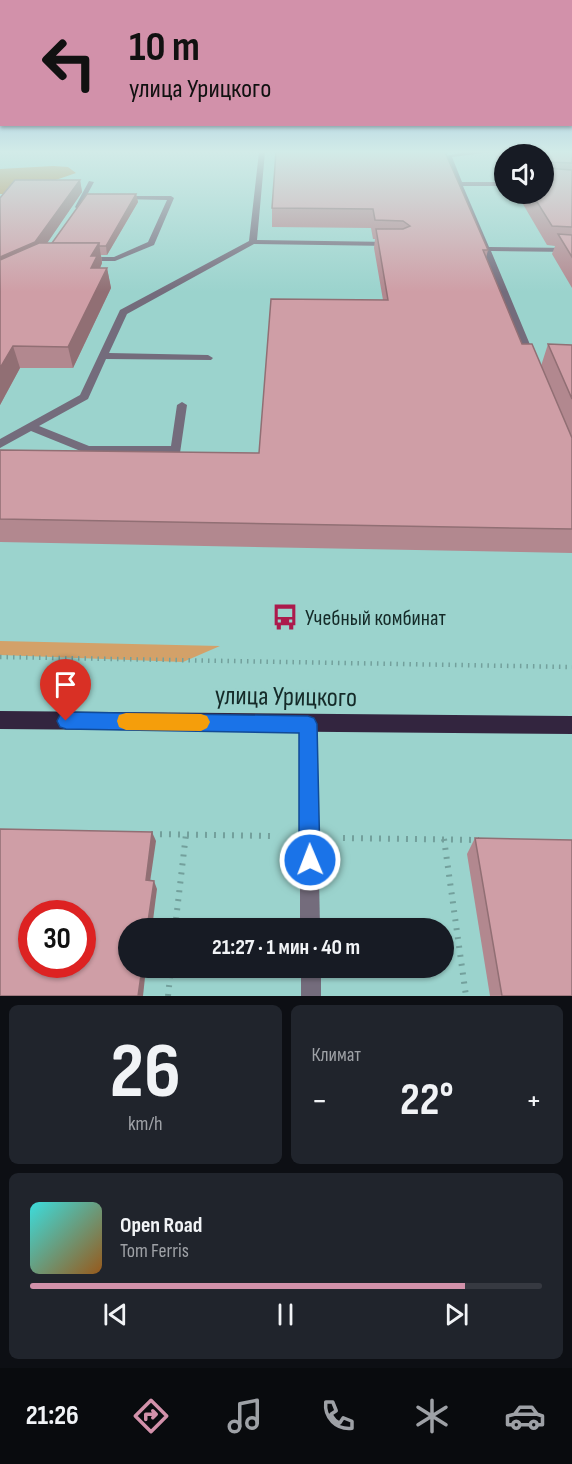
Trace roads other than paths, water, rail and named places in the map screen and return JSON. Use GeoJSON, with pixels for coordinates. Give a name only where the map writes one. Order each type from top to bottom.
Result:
{"type":"FeatureCollection","features":[{"type":"Feature","properties":{"kind":"main road","name":"улица Урицкого"},"geometry":{"type":"LineString","coordinates":[[0,720],[572,725]]}},
{"type":"Feature","properties":{"kind":"street"},"geometry":{"type":"LineString","coordinates":[[73,215],[85,198]]}},
{"type":"Feature","properties":{"kind":"street"},"geometry":{"type":"LineString","coordinates":[[74,259],[115,259],[151,243],[171,198]]}},
{"type":"Feature","properties":{"kind":"street"},"geometry":{"type":"LineString","coordinates":[[253,242],[257,198]]}},
{"type":"Feature","properties":{"kind":"street"},"geometry":{"type":"LineString","coordinates":[[465,198],[533,365]]}},
{"type":"Feature","properties":{"kind":"street"},"geometry":{"type":"LineString","coordinates":[[0,444],[84,397],[123,312],[253,242],[401,244]]}},
{"type":"Feature","properties":{"kind":"street"},"geometry":{"type":"LineString","coordinates":[[486,249],[572,250]]}},
{"type":"Feature","properties":{"kind":"street"},"geometry":{"type":"LineString","coordinates":[[103,356],[208,358]]}},
{"type":"Feature","properties":{"kind":"street"},"geometry":{"type":"LineString","coordinates":[[31,427],[88,450],[176,450],[182,405]]}},
{"type":"Feature","properties":{"kind":"street"},"geometry":{"type":"LineString","coordinates":[[308,724],[310,918]]}},
{"type":"Feature","properties":{"kind":"street"},"geometry":{"type":"LineString","coordinates":[[310,978],[311,996]]}},
{"type":"Feature","properties":{"kind":"place","name":"Учебный комбинат"},"geometry":{"type":"Point","coordinates":[285,617]}}]}
